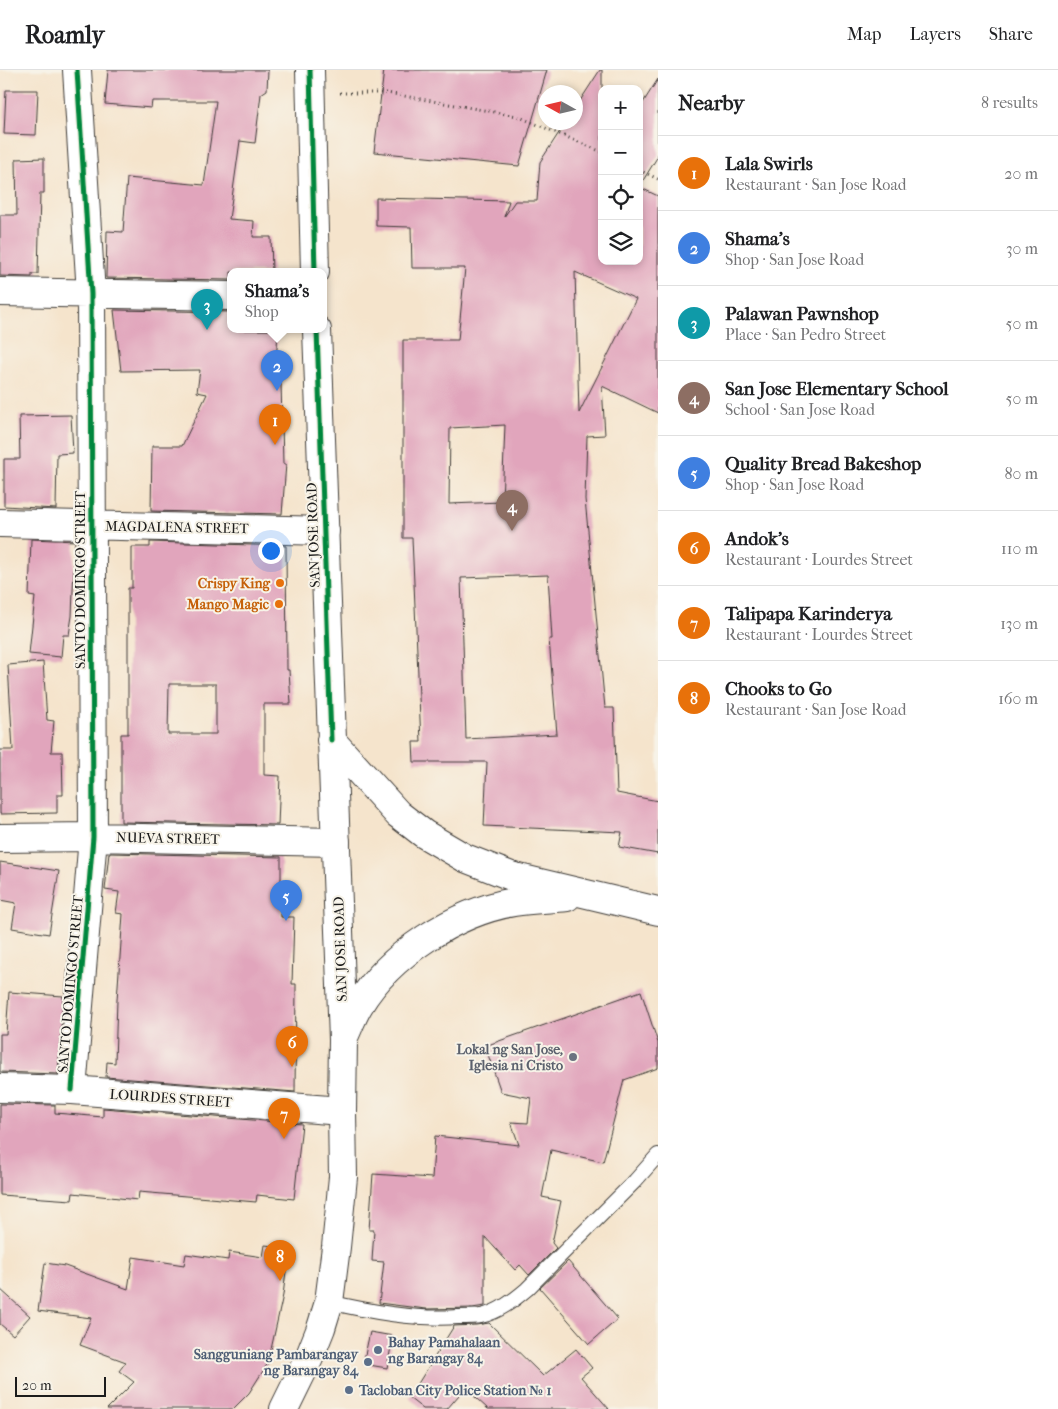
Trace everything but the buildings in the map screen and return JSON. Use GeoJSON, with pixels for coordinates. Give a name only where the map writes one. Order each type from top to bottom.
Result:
{"type":"FeatureCollection","features":[{"type":"Feature","properties":{"kind":"street","name":"SANTO DOMINGO STREET"},"geometry":{"type":"LineString","coordinates":[[72,1090],[93,837],[90,294],[77,70]]}},
{"type":"Feature","properties":{"kind":"street"},"geometry":{"type":"LineString","coordinates":[[311,82],[315,268]]}},
{"type":"Feature","properties":{"kind":"street"},"geometry":{"type":"LineString","coordinates":[[0,292],[227,296]]}},
{"type":"Feature","properties":{"kind":"street","name":"SAN JOSE ROAD"},"geometry":{"type":"LineString","coordinates":[[284,1409],[309,1358],[329,1302],[343,1177],[343,1040],[317,333]]}},
{"type":"Feature","properties":{"kind":"street","name":"MAGDALENA STREET"},"geometry":{"type":"LineString","coordinates":[[0,522],[325,531]]}},
{"type":"Feature","properties":{"kind":"street"},"geometry":{"type":"LineString","coordinates":[[331,740],[398,814],[424,834],[465,858],[510,876],[588,896],[658,911]]}},
{"type":"Feature","properties":{"kind":"street","name":"NUEVA STREET"},"geometry":{"type":"LineString","coordinates":[[0,838],[93,837],[336,842]]}},
{"type":"Feature","properties":{"kind":"street"},"geometry":{"type":"LineString","coordinates":[[343,1040],[358,1006],[381,976],[408,950],[431,934],[478,912],[513,902],[588,896]]}},
{"type":"Feature","properties":{"kind":"street","name":"LOURDES STREET"},"geometry":{"type":"LineString","coordinates":[[0,1088],[72,1090],[342,1111]]}},
{"type":"Feature","properties":{"kind":"lane"},"geometry":{"type":"LineString","coordinates":[[329,1302],[360,1309],[423,1318],[481,1316],[496,1310],[511,1302],[527,1289],[635,1181],[658,1155]]}},
{"type":"Feature","properties":{"kind":"path"},"geometry":{"type":"LineString","coordinates":[[311,82],[359,92],[387,93],[517,116],[598,150]]}},
{"type":"Feature","properties":{"kind":"path"},"geometry":{"type":"LineString","coordinates":[[643,172],[658,179]]}},
{"type":"Feature","properties":{"kind":"cycle path"},"geometry":{"type":"LineString","coordinates":[[72,1090],[93,837],[91,294],[77,70]]}},
{"type":"Feature","properties":{"kind":"cycle path"},"geometry":{"type":"LineString","coordinates":[[310,70],[315,268]]}},
{"type":"Feature","properties":{"kind":"cycle path"},"geometry":{"type":"LineString","coordinates":[[317,333],[331,740]]}},
{"type":"Feature","properties":{"kind":"place","name":"Palawan Pawnshop"},"geometry":{"type":"Point","coordinates":[207,330]}},
{"type":"Feature","properties":{"kind":"place","name":"Shama's"},"geometry":{"type":"Point","coordinates":[277,391]}},
{"type":"Feature","properties":{"kind":"place","name":"Lala Swirls"},"geometry":{"type":"Point","coordinates":[275,445]}},
{"type":"Feature","properties":{"kind":"place","name":"San Jose Elementary School"},"geometry":{"type":"Point","coordinates":[512,531]}},
{"type":"Feature","properties":{"kind":"place","name":"Crispy King"},"geometry":{"type":"Point","coordinates":[280,583]}},
{"type":"Feature","properties":{"kind":"place","name":"Mango Magic"},"geometry":{"type":"Point","coordinates":[279,604]}},
{"type":"Feature","properties":{"kind":"place","name":"Quality Bread Bakeshop"},"geometry":{"type":"Point","coordinates":[286,921]}},
{"type":"Feature","properties":{"kind":"place","name":"Lokal ng San Jose, Iglesia ni Cristo"},"geometry":{"type":"Point","coordinates":[573,1057]}},
{"type":"Feature","properties":{"kind":"place","name":"Andok's"},"geometry":{"type":"Point","coordinates":[292,1067]}},
{"type":"Feature","properties":{"kind":"place","name":"Talipapa Karinderya"},"geometry":{"type":"Point","coordinates":[284,1139]}},
{"type":"Feature","properties":{"kind":"place","name":"Chooks to Go"},"geometry":{"type":"Point","coordinates":[280,1281]}},
{"type":"Feature","properties":{"kind":"place","name":"Bahay Pamahalaan ng Barangay 84"},"geometry":{"type":"Point","coordinates":[378,1350]}},
{"type":"Feature","properties":{"kind":"place","name":"Sangguniang Pambarangay ng Barangay 84"},"geometry":{"type":"Point","coordinates":[368,1362]}},
{"type":"Feature","properties":{"kind":"place","name":"Tacloban City Police Station № 1"},"geometry":{"type":"Point","coordinates":[349,1390]}}]}
